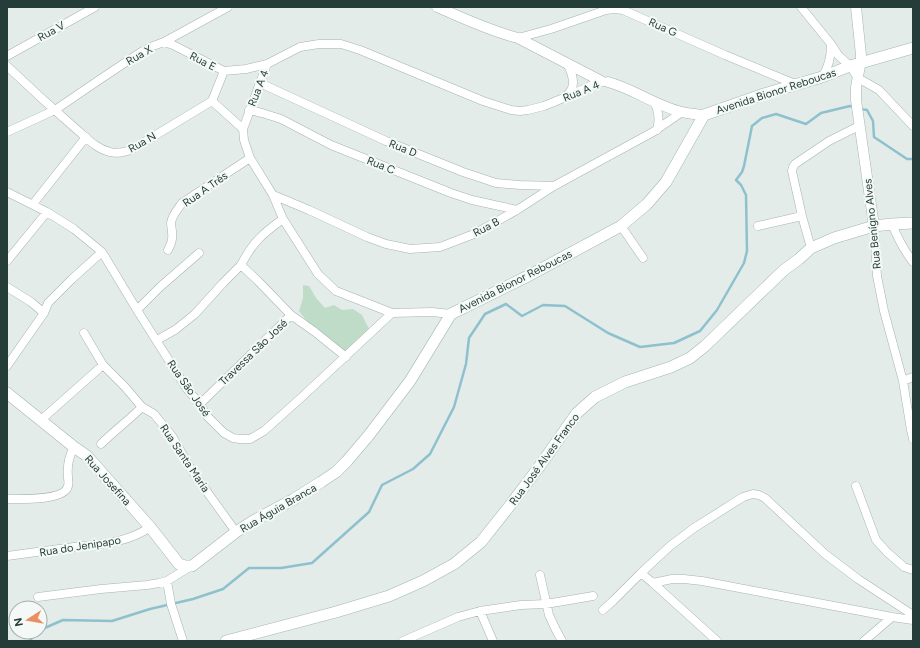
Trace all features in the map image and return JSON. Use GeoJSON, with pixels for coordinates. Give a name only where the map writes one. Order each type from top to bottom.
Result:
{"type":"FeatureCollection","features":[{"type":"Feature","properties":{"kind":"main road","name":"Avenida Bionor Reboucas"},"geometry":{"type":"LineString","coordinates":[[451,314],[528,276],[621,226],[647,204],[666,182],[704,115],[764,94],[913,48]]}},
{"type":"Feature","properties":{"kind":"main road","name":"Rua José Alves Franco"},"geometry":{"type":"LineString","coordinates":[[226,641],[336,612],[389,596],[423,581],[454,564],[481,542],[508,508],[577,413],[595,397],[625,382],[671,367],[690,358],[720,332],[784,270],[811,248],[834,238],[874,226],[913,223]]}},
{"type":"Feature","properties":{"kind":"main road","name":"Rua Águia Branca"},"geometry":{"type":"LineString","coordinates":[[192,566],[236,532],[253,521],[294,500],[336,472],[369,435],[410,381],[451,314]]}},
{"type":"Feature","properties":{"kind":"main road","name":"Rua Josefina"},"geometry":{"type":"LineString","coordinates":[[7,393],[87,456],[150,527],[179,564],[192,566]]}},
{"type":"Feature","properties":{"kind":"street","name":"Rua V"},"geometry":{"type":"LineString","coordinates":[[7,56],[95,7]]}},
{"type":"Feature","properties":{"kind":"street","name":"Rua X"},"geometry":{"type":"LineString","coordinates":[[7,132],[55,110],[141,52],[164,42],[228,7]]}},
{"type":"Feature","properties":{"kind":"street"},"geometry":{"type":"LineString","coordinates":[[437,7],[506,35],[518,38],[604,82],[616,84],[654,102],[682,112],[704,115]]}},
{"type":"Feature","properties":{"kind":"street"},"geometry":{"type":"LineString","coordinates":[[794,7],[802,8],[838,55],[855,65]]}},
{"type":"Feature","properties":{"kind":"street","name":"Rua Benígno Alves"},"geometry":{"type":"LineString","coordinates":[[856,7],[862,55],[855,65],[858,78],[856,100],[874,226],[877,276],[884,311],[902,381],[910,430],[913,439]]}},
{"type":"Feature","properties":{"kind":"street","name":"Rua G"},"geometry":{"type":"LineString","coordinates":[[518,38],[551,29],[606,10],[623,10],[725,55],[796,84]]}},
{"type":"Feature","properties":{"kind":"street","name":"Rua E"},"geometry":{"type":"LineString","coordinates":[[164,42],[173,45],[224,71],[246,69],[267,64]]}},
{"type":"Feature","properties":{"kind":"street","name":"Rua A 4"},"geometry":{"type":"LineString","coordinates":[[242,129],[267,64],[300,47],[320,44],[341,44],[360,50],[483,101],[512,110],[528,110],[544,106],[604,82]]}},
{"type":"Feature","properties":{"kind":"street"},"geometry":{"type":"LineString","coordinates":[[822,77],[829,64],[831,44]]}},
{"type":"Feature","properties":{"kind":"street"},"geometry":{"type":"LineString","coordinates":[[566,97],[572,88],[573,79],[572,71],[567,63]]}},
{"type":"Feature","properties":{"kind":"street","name":"Rua N"},"geometry":{"type":"LineString","coordinates":[[7,66],[11,75],[99,148],[111,152],[125,152],[141,144],[212,101]]}},
{"type":"Feature","properties":{"kind":"street"},"geometry":{"type":"LineString","coordinates":[[224,71],[212,101],[242,129],[250,158],[273,195],[283,219],[318,274],[336,291],[392,313],[440,312],[451,314]]}},
{"type":"Feature","properties":{"kind":"street"},"geometry":{"type":"LineString","coordinates":[[858,78],[879,90],[913,126]]}},
{"type":"Feature","properties":{"kind":"street","name":"Rua D"},"geometry":{"type":"LineString","coordinates":[[260,83],[386,141],[462,172],[496,182],[520,185],[554,186]]}},
{"type":"Feature","properties":{"kind":"street"},"geometry":{"type":"LineString","coordinates":[[654,102],[659,116],[657,130]]}},
{"type":"Feature","properties":{"kind":"street","name":"Rua C"},"geometry":{"type":"LineString","coordinates":[[249,110],[281,119],[331,145],[451,193],[472,200],[517,210]]}},
{"type":"Feature","properties":{"kind":"street","name":"Rua B"},"geometry":{"type":"LineString","coordinates":[[273,195],[386,244],[410,249],[440,247],[474,234],[517,210],[554,186],[657,130],[682,112]]}},
{"type":"Feature","properties":{"kind":"street"},"geometry":{"type":"LineString","coordinates":[[811,248],[792,171],[793,167],[795,164],[829,141],[859,126]]}},
{"type":"Feature","properties":{"kind":"street"},"geometry":{"type":"LineString","coordinates":[[33,204],[86,137]]}},
{"type":"Feature","properties":{"kind":"street","name":"Rua A Três"},"geometry":{"type":"LineString","coordinates":[[168,250],[173,238],[171,226],[173,218],[182,203],[250,158]]}},
{"type":"Feature","properties":{"kind":"street","name":"Rua São José"},"geometry":{"type":"LineString","coordinates":[[7,192],[33,204],[74,229],[102,252],[187,389],[200,404],[207,416],[224,433],[233,438],[240,440],[250,439],[264,431],[392,313]]}},
{"type":"Feature","properties":{"kind":"street"},"geometry":{"type":"LineString","coordinates":[[7,261],[47,212]]}},
{"type":"Feature","properties":{"kind":"street"},"geometry":{"type":"LineString","coordinates":[[758,226],[802,216]]}},
{"type":"Feature","properties":{"kind":"street"},"geometry":{"type":"LineString","coordinates":[[157,340],[175,330],[195,314],[241,265],[249,250],[257,240],[283,219]]}},
{"type":"Feature","properties":{"kind":"street"},"geometry":{"type":"LineString","coordinates":[[892,224],[897,239],[913,262]]}},
{"type":"Feature","properties":{"kind":"street"},"geometry":{"type":"LineString","coordinates":[[621,226],[643,258]]}},
{"type":"Feature","properties":{"kind":"street"},"geometry":{"type":"LineString","coordinates":[[7,366],[44,313],[48,303],[102,252]]}},
{"type":"Feature","properties":{"kind":"street"},"geometry":{"type":"LineString","coordinates":[[137,310],[160,287],[199,253]]}},
{"type":"Feature","properties":{"kind":"street"},"geometry":{"type":"LineString","coordinates":[[241,265],[291,315]]}},
{"type":"Feature","properties":{"kind":"street"},"geometry":{"type":"LineString","coordinates":[[7,288],[31,302],[44,313]]}},
{"type":"Feature","properties":{"kind":"street","name":"Travessa São José"},"geometry":{"type":"LineString","coordinates":[[200,404],[291,315],[346,357]]}},
{"type":"Feature","properties":{"kind":"street","name":"Rua Santa Maria"},"geometry":{"type":"LineString","coordinates":[[84,333],[103,365],[142,407],[154,414],[172,436],[192,471],[236,532]]}},
{"type":"Feature","properties":{"kind":"street"},"geometry":{"type":"LineString","coordinates":[[41,420],[103,365]]}},
{"type":"Feature","properties":{"kind":"street"},"geometry":{"type":"LineString","coordinates":[[902,381],[913,377]]}},
{"type":"Feature","properties":{"kind":"street"},"geometry":{"type":"LineString","coordinates":[[101,444],[142,407]]}},
{"type":"Feature","properties":{"kind":"street"},"geometry":{"type":"LineString","coordinates":[[7,499],[34,499],[51,496],[65,491],[69,485],[69,460],[70,453],[74,447]]}},
{"type":"Feature","properties":{"kind":"street"},"geometry":{"type":"LineString","coordinates":[[856,486],[876,540],[904,567],[913,570]]}},
{"type":"Feature","properties":{"kind":"street"},"geometry":{"type":"LineString","coordinates":[[603,610],[670,546],[694,528],[743,497],[753,494],[766,498],[825,554],[858,579],[913,615]]}},
{"type":"Feature","properties":{"kind":"street","name":"Rua do Jenipapo"},"geometry":{"type":"LineString","coordinates":[[7,556],[111,542],[133,536],[150,527]]}},
{"type":"Feature","properties":{"kind":"street","name":"Rua Águia Branca"},"geometry":{"type":"LineString","coordinates":[[38,597],[147,585],[167,581],[192,566]]}},
{"type":"Feature","properties":{"kind":"street"},"geometry":{"type":"LineString","coordinates":[[641,573],[654,583],[717,641]]}},
{"type":"Feature","properties":{"kind":"street"},"geometry":{"type":"LineString","coordinates":[[540,574],[549,615],[562,641]]}},
{"type":"Feature","properties":{"kind":"street"},"geometry":{"type":"LineString","coordinates":[[654,583],[672,579],[702,581],[892,618],[913,620]]}},
{"type":"Feature","properties":{"kind":"street"},"geometry":{"type":"LineString","coordinates":[[167,581],[171,604],[183,641]]}},
{"type":"Feature","properties":{"kind":"street"},"geometry":{"type":"LineString","coordinates":[[404,641],[458,616],[520,605],[546,604],[593,596]]}},
{"type":"Feature","properties":{"kind":"street"},"geometry":{"type":"LineString","coordinates":[[480,611],[493,641]]}},
{"type":"Feature","properties":{"kind":"street"},"geometry":{"type":"LineString","coordinates":[[864,641],[892,618]]}},
{"type":"Feature","properties":{"kind":"green space"},"geometry":{"type":"Polygon","coordinates":[[[303,285],[309,286],[316,298],[325,308],[334,305],[342,310],[353,309],[362,315],[369,329],[344,352],[310,325],[299,311],[303,298],[303,285]]]}},
{"type":"Feature","properties":{"kind":"waterway"},"geometry":{"type":"LineString","coordinates":[[48,627],[63,620],[112,621],[150,609],[193,599],[223,589],[249,568],[281,568],[312,563],[369,512],[382,485],[413,469],[430,454],[454,407],[466,364],[469,338],[485,314],[506,304],[522,316],[543,305],[565,306],[608,333],[640,347],[674,343],[700,331],[717,310],[744,263],[747,251],[746,195],[741,185],[736,180],[742,172],[744,166],[752,126],[762,118],[776,114],[806,124],[821,113],[850,106],[854,107]]}},
{"type":"Feature","properties":{"kind":"waterway"},"geometry":{"type":"LineString","coordinates":[[860,109],[867,110],[873,121],[874,137],[907,159],[913,159]]}}]}
